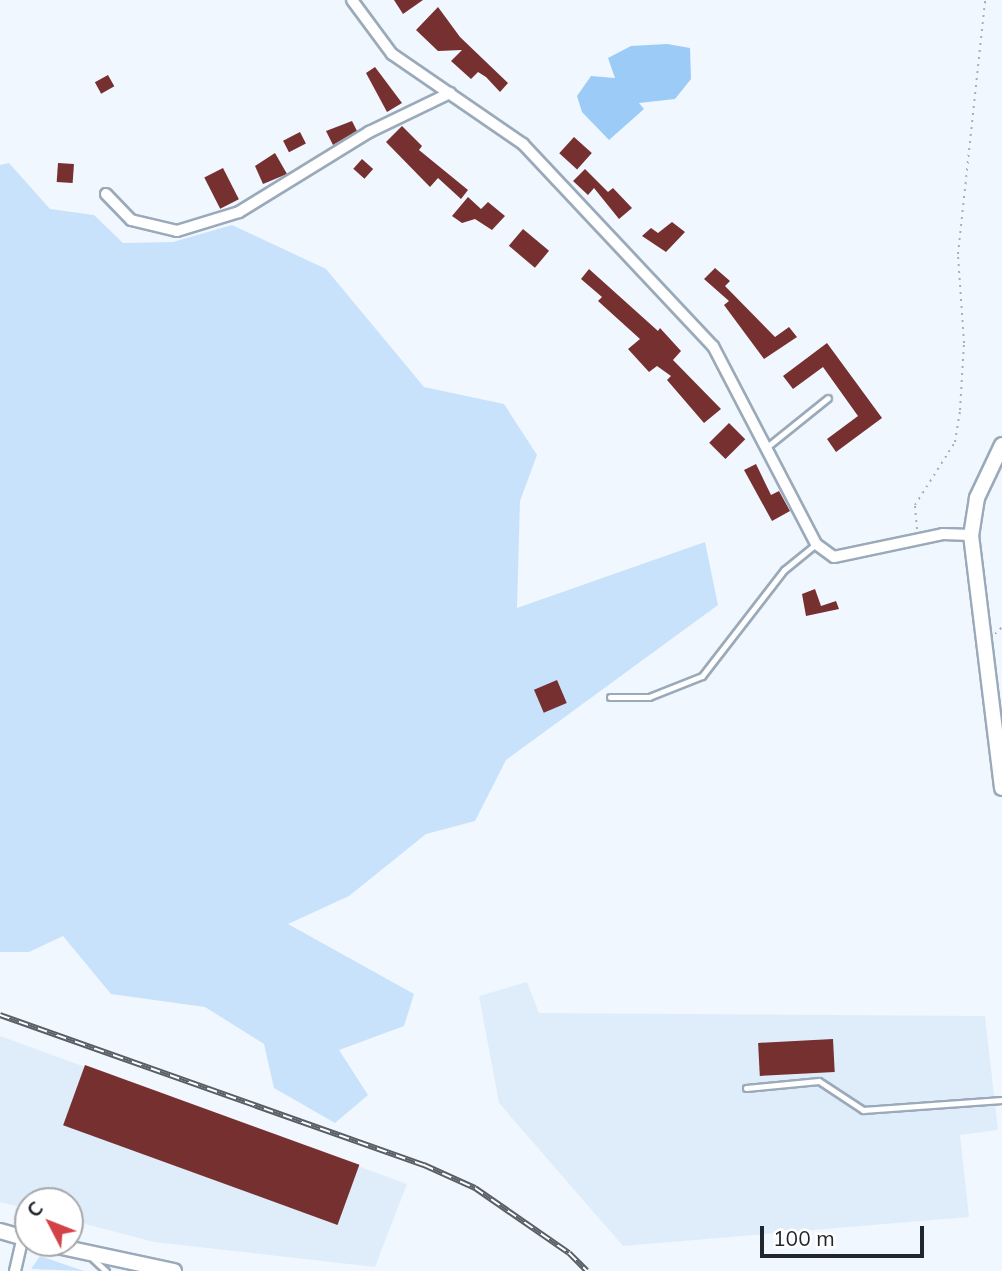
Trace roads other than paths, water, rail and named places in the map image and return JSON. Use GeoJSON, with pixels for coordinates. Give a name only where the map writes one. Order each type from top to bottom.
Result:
{"type":"FeatureCollection","features":[{"type":"Feature","properties":{"kind":"street"},"geometry":{"type":"LineString","coordinates":[[352,0],[392,54],[523,144],[713,346],[816,544],[834,557],[943,534],[971,535]]}},
{"type":"Feature","properties":{"kind":"street"},"geometry":{"type":"LineString","coordinates":[[106,194],[131,220],[177,231],[239,212],[369,132],[450,93]]}},
{"type":"Feature","properties":{"kind":"street"},"geometry":{"type":"LineString","coordinates":[[1002,446],[977,498],[971,535],[1002,788]]}},
{"type":"Feature","properties":{"kind":"street"},"geometry":{"type":"LineString","coordinates":[[86,1252],[174,1271]]}},
{"type":"Feature","properties":{"kind":"lane"},"geometry":{"type":"LineString","coordinates":[[767,447],[828,398]]}},
{"type":"Feature","properties":{"kind":"lane"},"geometry":{"type":"LineString","coordinates":[[610,697],[649,697],[702,676],[784,570],[816,544]]}},
{"type":"Feature","properties":{"kind":"lane"},"geometry":{"type":"LineString","coordinates":[[746,1088],[819,1081],[863,1110],[1002,1100]]}},
{"type":"Feature","properties":{"kind":"lane"},"geometry":{"type":"LineString","coordinates":[[86,1252],[106,1271]]}},
{"type":"Feature","properties":{"kind":"water"},"geometry":{"type":"Polygon","coordinates":[[[667,44],[690,48],[691,79],[675,99],[639,103],[644,109],[609,140],[582,112],[577,96],[591,76],[615,78],[608,58],[631,46],[667,44]]]}},
{"type":"Feature","properties":{"kind":"railway"},"geometry":{"type":"LineString","coordinates":[[0,1015],[424,1165],[475,1188],[569,1253],[587,1271]]}}]}
